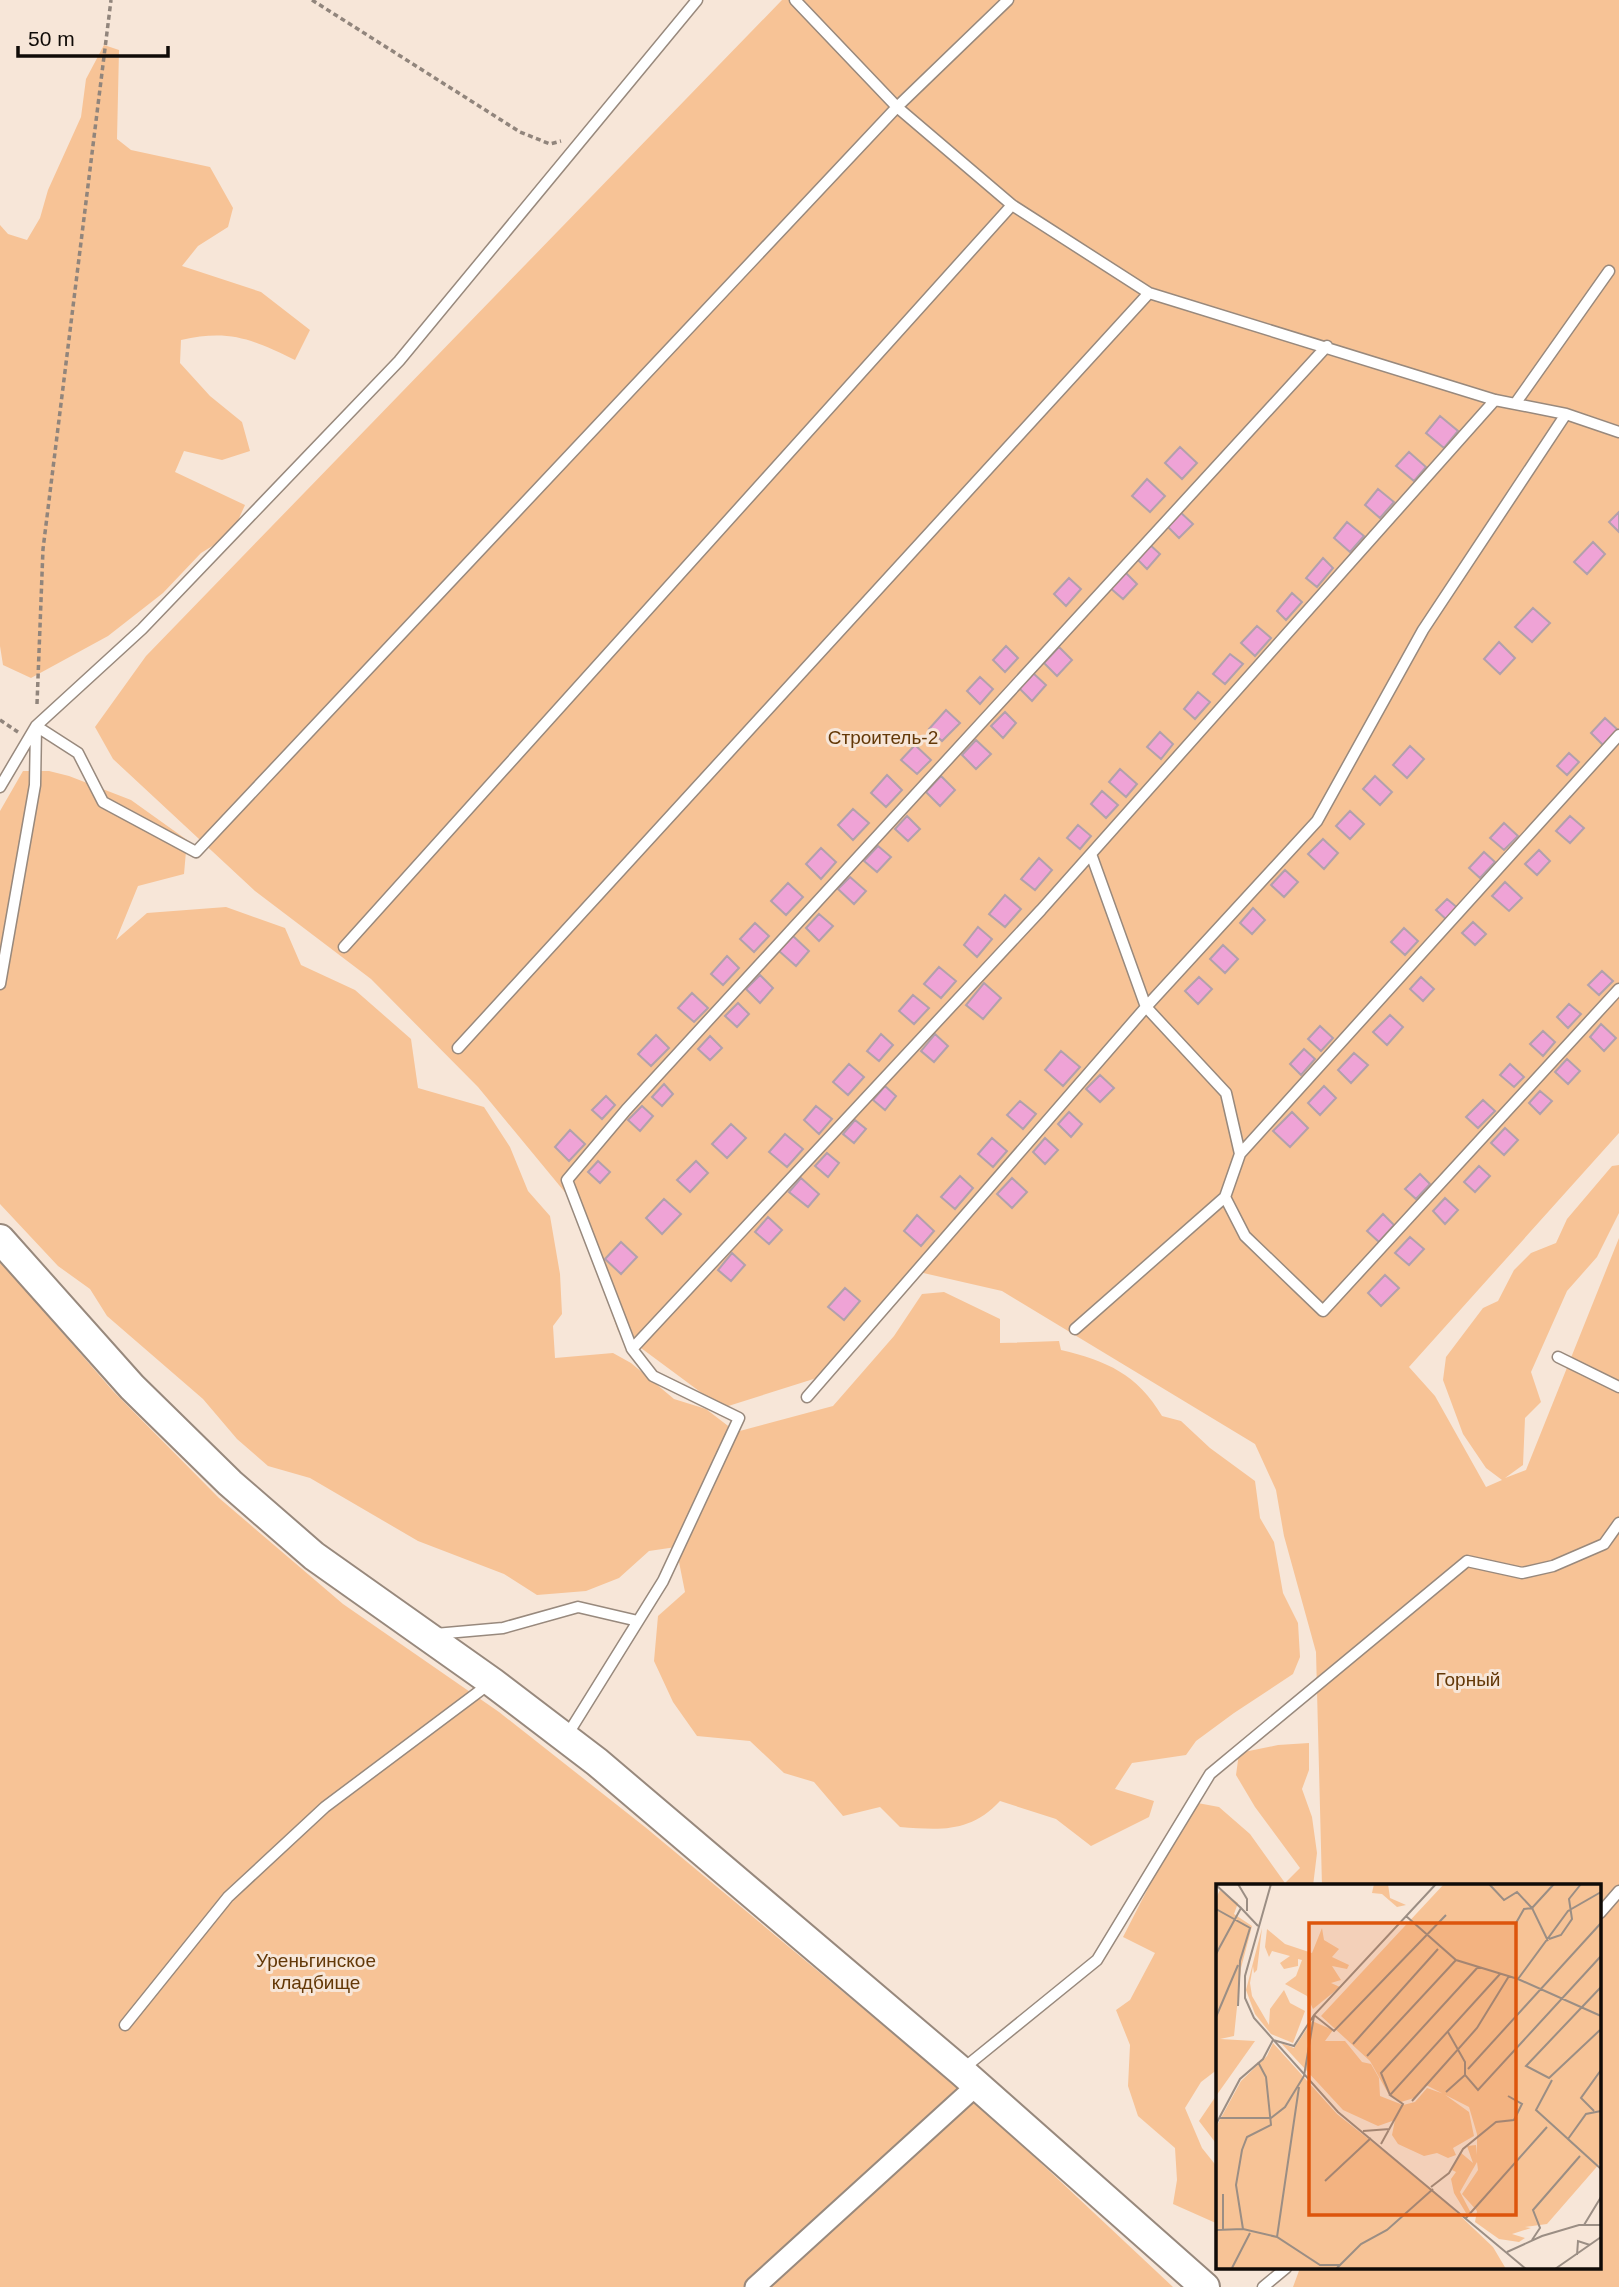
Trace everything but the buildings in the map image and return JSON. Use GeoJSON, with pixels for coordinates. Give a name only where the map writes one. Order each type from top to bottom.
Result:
{"type":"FeatureCollection","features":[{"type":"Feature","properties":{"kind":"main road"},"geometry":{"type":"LineString","coordinates":[[0,1240],[132,1387],[230,1483],[314,1556],[492,1682],[566,1738],[705,1851],[969,2078],[1205,2287]]}},
{"type":"Feature","properties":{"kind":"street"},"geometry":{"type":"LineString","coordinates":[[755,2287],[969,2078]]}},
{"type":"Feature","properties":{"kind":"lane"},"geometry":{"type":"LineString","coordinates":[[0,787],[36,726],[142,629],[399,361],[696,0]]}},
{"type":"Feature","properties":{"kind":"lane"},"geometry":{"type":"LineString","coordinates":[[795,0],[897,107],[1012,205],[1149,293],[1495,400],[1566,414],[1619,432]]}},
{"type":"Feature","properties":{"kind":"lane"},"geometry":{"type":"LineString","coordinates":[[36,726],[78,753],[103,802],[196,852],[897,107],[1008,0]]}},
{"type":"Feature","properties":{"kind":"lane"},"geometry":{"type":"LineString","coordinates":[[344,947],[1012,205]]}},
{"type":"Feature","properties":{"kind":"lane"},"geometry":{"type":"LineString","coordinates":[[1516,404],[1609,271]]}},
{"type":"Feature","properties":{"kind":"lane"},"geometry":{"type":"LineString","coordinates":[[458,1048],[1149,293]]}},
{"type":"Feature","properties":{"kind":"lane"},"geometry":{"type":"LineString","coordinates":[[566,1738],[663,1581],[739,1418],[653,1376],[632,1349],[567,1180],[626,1110],[1327,346]]}},
{"type":"Feature","properties":{"kind":"lane"},"geometry":{"type":"LineString","coordinates":[[632,1349],[1091,854],[1495,400]]}},
{"type":"Feature","properties":{"kind":"lane"},"geometry":{"type":"LineString","coordinates":[[807,1396],[1146,1007],[1317,821],[1423,630],[1566,414]]}},
{"type":"Feature","properties":{"kind":"lane"},"geometry":{"type":"LineString","coordinates":[[0,984],[35,785],[36,726]]}},
{"type":"Feature","properties":{"kind":"lane"},"geometry":{"type":"LineString","coordinates":[[1075,1329],[1226,1197],[1240,1154],[1619,735]]}},
{"type":"Feature","properties":{"kind":"lane"},"geometry":{"type":"LineString","coordinates":[[1091,854],[1146,1007],[1226,1093],[1240,1154]]}},
{"type":"Feature","properties":{"kind":"lane"},"geometry":{"type":"LineString","coordinates":[[1226,1197],[1245,1236],[1323,1311],[1619,989]]}},
{"type":"Feature","properties":{"kind":"lane"},"geometry":{"type":"LineString","coordinates":[[1558,1357],[1619,1387]]}},
{"type":"Feature","properties":{"kind":"lane"},"geometry":{"type":"LineString","coordinates":[[969,2078],[1097,1961],[1210,1774],[1467,1561],[1522,1573],[1553,1566],[1604,1544],[1619,1523]]}},
{"type":"Feature","properties":{"kind":"lane"},"geometry":{"type":"LineString","coordinates":[[427,1635],[503,1628],[578,1607],[638,1621]]}},
{"type":"Feature","properties":{"kind":"lane"},"geometry":{"type":"LineString","coordinates":[[125,2025],[238,1888],[325,1807],[492,1682]]}},
{"type":"Feature","properties":{"kind":"lane"},"geometry":{"type":"LineString","coordinates":[[1602,1911],[1619,1891]]}},
{"type":"Feature","properties":{"kind":"lane"},"geometry":{"type":"LineString","coordinates":[[1263,2287],[1284,2270]]}},
{"type":"Feature","properties":{"kind":"path"},"geometry":{"type":"LineString","coordinates":[[36,726],[43,549],[111,0]]}},
{"type":"Feature","properties":{"kind":"path"},"geometry":{"type":"LineString","coordinates":[[312,0],[520,132],[550,144],[587,135]]}},
{"type":"Feature","properties":{"kind":"path"},"geometry":{"type":"LineString","coordinates":[[0,720],[28,740]]}},
{"type":"Feature","properties":{"kind":"green space","name":"Строитель-2"},"geometry":{"type":"Polygon","coordinates":[[[782,0],[1619,0],[1619,1133],[1409,1367],[1435,1396],[1486,1487],[1502,1480],[1486,1468],[1463,1434],[1443,1380],[1446,1357],[1483,1308],[1498,1301],[1514,1270],[1531,1253],[1556,1243],[1567,1219],[1612,1166],[1619,1165],[1619,1213],[1597,1257],[1567,1291],[1531,1372],[1541,1402],[1525,1418],[1523,1465],[1505,1478],[1526,1470],[1619,1238],[1619,2287],[1293,2287],[1299,2270],[1602,2270],[1602,1884],[1322,1884],[1316,1652],[1284,1536],[1276,1490],[1255,1444],[1002,1291],[919,1272],[823,1376],[722,1408],[618,1331],[573,1202],[478,1087],[371,979],[255,891],[113,759],[95,727],[146,656],[782,0]]]}},
{"type":"Feature","properties":{"kind":"green space"},"geometry":{"type":"Polygon","coordinates":[[[104,45],[119,50],[117,139],[131,150],[210,167],[233,208],[228,227],[198,246],[182,266],[261,292],[310,330],[295,360],[266,346],[240,338],[213,336],[181,340],[180,363],[210,396],[242,422],[250,451],[222,460],[184,451],[175,472],[245,505],[232,534],[201,553],[163,593],[108,636],[31,678],[3,665],[0,646],[0,225],[8,234],[27,240],[40,218],[48,190],[81,117],[86,79],[104,45]]]}},
{"type":"Feature","properties":{"kind":"green space"},"geometry":{"type":"Polygon","coordinates":[[[23,771],[49,771],[69,776],[131,800],[187,840],[184,874],[138,886],[116,940],[147,913],[226,907],[285,928],[301,965],[355,990],[411,1039],[418,1088],[484,1107],[510,1147],[528,1191],[550,1216],[560,1274],[562,1314],[553,1326],[555,1358],[613,1353],[631,1363],[674,1399],[706,1409],[736,1432],[833,1406],[894,1336],[922,1294],[944,1292],[1000,1319],[1000,1343],[1059,1341],[1061,1350],[1093,1359],[1119,1371],[1142,1390],[1162,1416],[1181,1421],[1210,1448],[1255,1481],[1260,1518],[1274,1542],[1283,1593],[1298,1623],[1300,1657],[1293,1674],[1196,1741],[1186,1755],[1132,1763],[1115,1789],[1154,1801],[1149,1817],[1091,1846],[1056,1819],[1000,1801],[977,1819],[942,1829],[900,1827],[880,1807],[843,1816],[814,1782],[784,1773],[750,1741],[697,1736],[673,1702],[654,1661],[658,1616],[685,1592],[676,1547],[649,1551],[619,1578],[586,1591],[537,1595],[504,1574],[418,1541],[310,1478],[268,1466],[237,1439],[203,1399],[107,1316],[90,1289],[58,1266],[0,1204],[0,811],[23,771]]]}},
{"type":"Feature","properties":{"kind":"green space","name":"Уреньгинское кладбище"},"geometry":{"type":"Polygon","coordinates":[[[0,1261],[113,1391],[219,1498],[343,1604],[499,1712],[645,1827],[980,2106],[1173,2287],[0,2287],[0,1261]]]}},
{"type":"Feature","properties":{"kind":"green space"},"geometry":{"type":"Polygon","coordinates":[[[1309,1743],[1309,1770],[1302,1789],[1312,1817],[1317,1853],[1313,1884],[1216,1884],[1216,2071],[1201,2082],[1185,2108],[1202,2148],[1216,2166],[1216,2223],[1173,2204],[1177,2180],[1175,2148],[1138,2116],[1128,2086],[1130,2045],[1116,2010],[1130,2000],[1155,1953],[1123,1937],[1163,1859],[1187,1801],[1219,1807],[1250,1834],[1285,1883],[1300,1868],[1255,1807],[1236,1775],[1239,1753],[1278,1745],[1309,1743]]]}},
{"type":"Feature","properties":{"kind":"green space"},"geometry":{"type":"Polygon","coordinates":[[[1216,2096],[1216,2143],[1199,2121],[1216,2096]]]}},
{"type":"Feature","properties":{"kind":"park label","name":"Горный"},"geometry":{"type":"Point","coordinates":[1468,1679]}}]}
